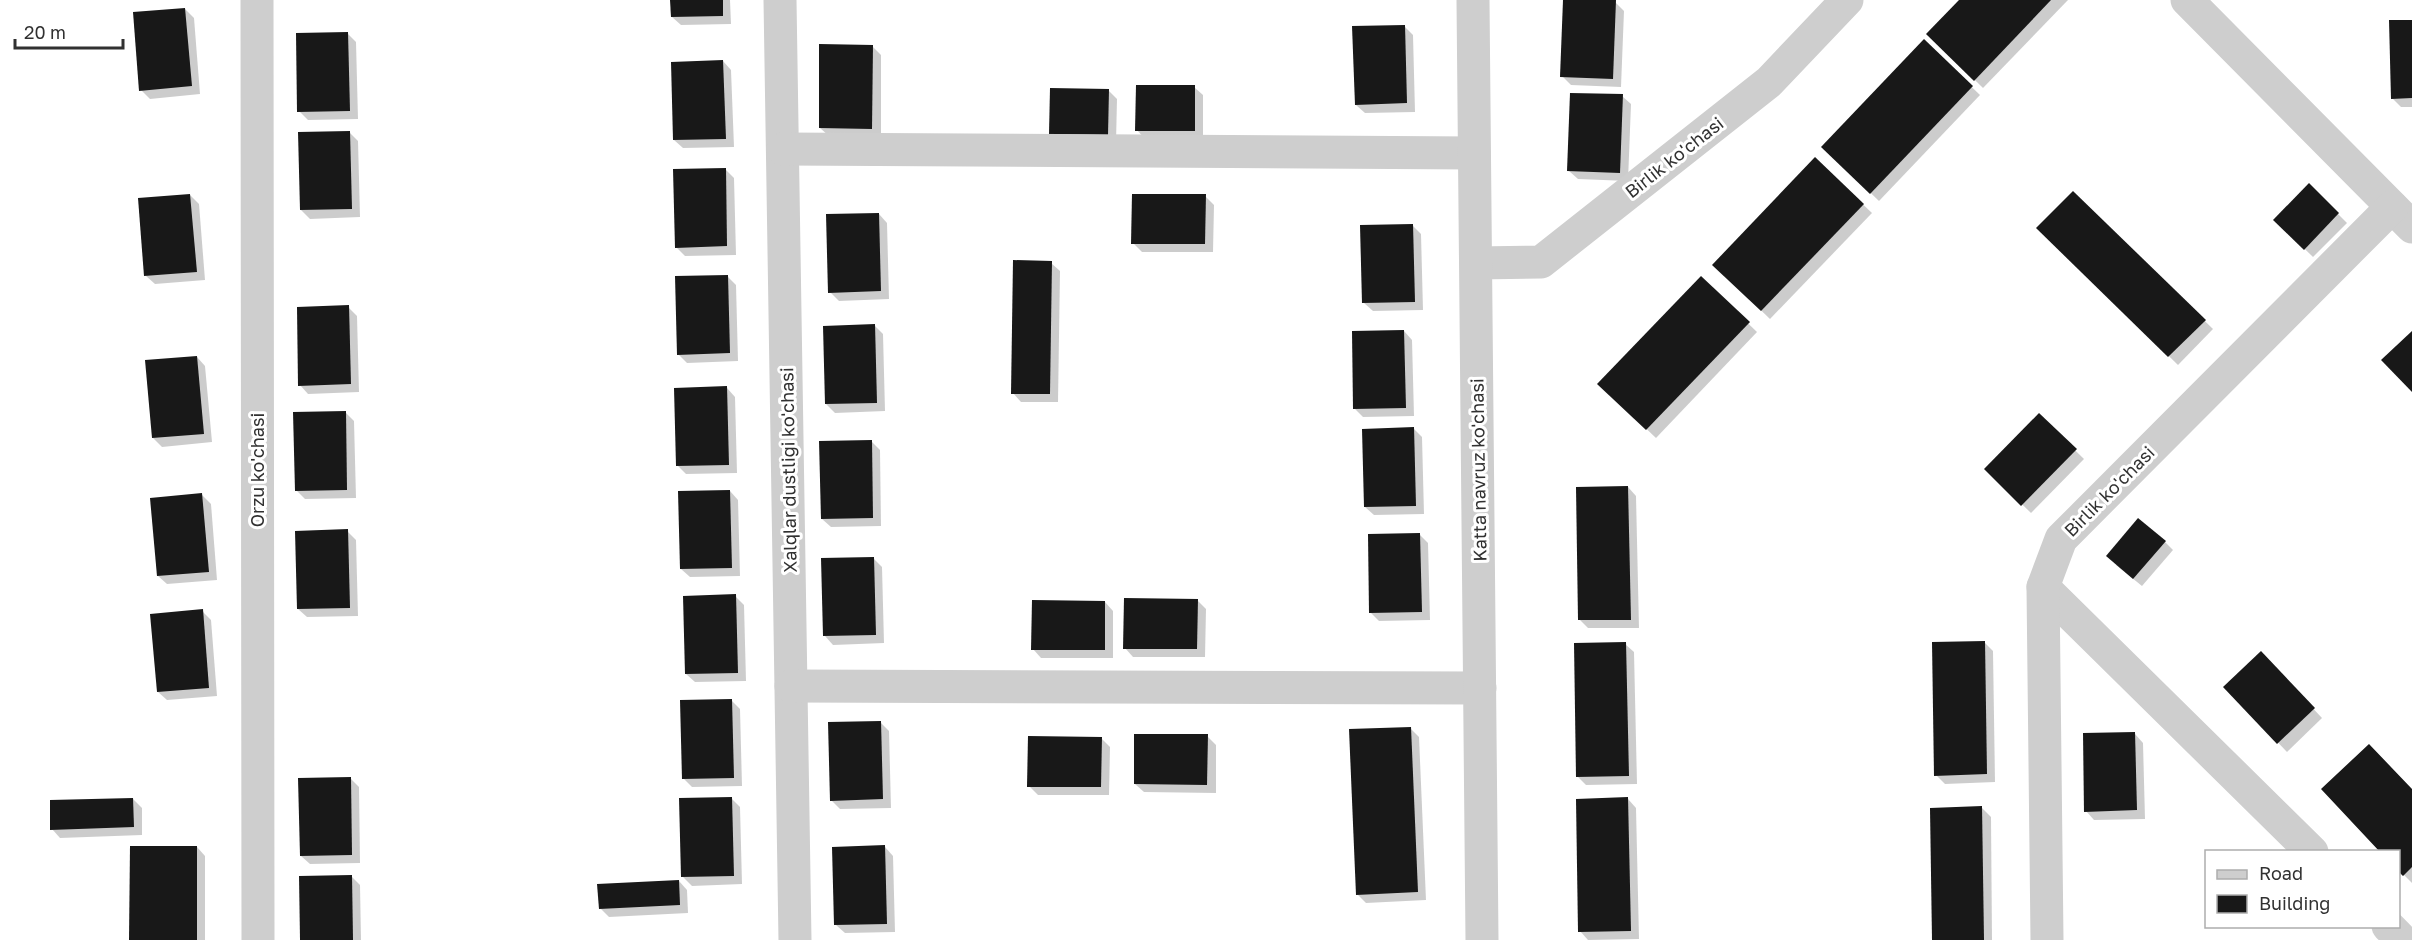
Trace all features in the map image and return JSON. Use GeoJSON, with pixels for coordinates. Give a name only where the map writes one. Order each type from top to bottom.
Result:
{"type":"FeatureCollection","features":[{"type":"Feature","properties":{"kind":"street","name":"Orzu ko'chasi"},"geometry":{"type":"LineString","coordinates":[[257,0],[258,940]]}},
{"type":"Feature","properties":{"kind":"street","name":"Xalqlar dustligi ko'chasi"},"geometry":{"type":"LineString","coordinates":[[780,0],[795,940]]}},
{"type":"Feature","properties":{"kind":"street","name":"Katta navruz ko'chasi"},"geometry":{"type":"LineString","coordinates":[[1473,0],[1482,940]]}},
{"type":"Feature","properties":{"kind":"street","name":"Birlik ko'chasi"},"geometry":{"type":"LineString","coordinates":[[1476,263],[1540,262],[1769,82],[1847,0]]}},
{"type":"Feature","properties":{"kind":"street","name":"Birlik ko'chasi"},"geometry":{"type":"LineString","coordinates":[[2047,940],[2043,587],[2061,538],[2402,217],[2187,0]]}},
{"type":"Feature","properties":{"kind":"street"},"geometry":{"type":"LineString","coordinates":[[783,149],[1474,153]]}},
{"type":"Feature","properties":{"kind":"street"},"geometry":{"type":"LineString","coordinates":[[2043,587],[2310,850]]}},
{"type":"Feature","properties":{"kind":"street"},"geometry":{"type":"LineString","coordinates":[[791,686],[1480,688]]}},
{"type":"Feature","properties":{"kind":"street"},"geometry":{"type":"LineString","coordinates":[[2389,928],[2402,940]]}},
{"type":"Feature","properties":{"kind":"building"},"geometry":{"type":"Polygon","coordinates":[[[670,0],[723,0],[723,16],[671,17],[670,0]]]}},
{"type":"Feature","properties":{"kind":"building"},"geometry":{"type":"Polygon","coordinates":[[[1563,0],[1616,0],[1613,79],[1560,77],[1563,0]]]}},
{"type":"Feature","properties":{"kind":"building"},"geometry":{"type":"Polygon","coordinates":[[[1959,0],[2051,0],[1974,81],[1926,34],[1959,0]]]}},
{"type":"Feature","properties":{"kind":"building"},"geometry":{"type":"Polygon","coordinates":[[[185,8],[192,86],[139,91],[133,12],[185,8]]]}},
{"type":"Feature","properties":{"kind":"building"},"geometry":{"type":"Polygon","coordinates":[[[2389,20],[2412,20],[2412,98],[2391,99],[2389,20]]]}},
{"type":"Feature","properties":{"kind":"building"},"geometry":{"type":"Polygon","coordinates":[[[1405,25],[1407,103],[1355,105],[1352,26],[1405,25]]]}},
{"type":"Feature","properties":{"kind":"building"},"geometry":{"type":"Polygon","coordinates":[[[348,32],[350,111],[297,112],[296,33],[348,32]]]}},
{"type":"Feature","properties":{"kind":"building"},"geometry":{"type":"Polygon","coordinates":[[[1924,39],[1973,86],[1870,194],[1821,147],[1924,39]]]}},
{"type":"Feature","properties":{"kind":"building"},"geometry":{"type":"Polygon","coordinates":[[[819,44],[873,45],[872,129],[819,128],[819,44]]]}},
{"type":"Feature","properties":{"kind":"building"},"geometry":{"type":"Polygon","coordinates":[[[723,60],[726,139],[673,140],[671,62],[723,60]]]}},
{"type":"Feature","properties":{"kind":"building"},"geometry":{"type":"Polygon","coordinates":[[[1136,85],[1195,85],[1195,131],[1135,131],[1136,85]]]}},
{"type":"Feature","properties":{"kind":"building"},"geometry":{"type":"Polygon","coordinates":[[[1050,88],[1109,89],[1108,135],[1049,134],[1050,88]]]}},
{"type":"Feature","properties":{"kind":"building"},"geometry":{"type":"Polygon","coordinates":[[[1570,93],[1623,94],[1620,173],[1567,171],[1570,93]]]}},
{"type":"Feature","properties":{"kind":"building"},"geometry":{"type":"Polygon","coordinates":[[[350,131],[352,209],[300,210],[298,132],[350,131]]]}},
{"type":"Feature","properties":{"kind":"building"},"geometry":{"type":"Polygon","coordinates":[[[1815,157],[1864,204],[1761,311],[1712,265],[1815,157]]]}},
{"type":"Feature","properties":{"kind":"building"},"geometry":{"type":"Polygon","coordinates":[[[726,168],[727,246],[675,248],[673,169],[726,168]]]}},
{"type":"Feature","properties":{"kind":"building"},"geometry":{"type":"Polygon","coordinates":[[[2309,183],[2339,213],[2304,250],[2273,220],[2309,183]]]}},
{"type":"Feature","properties":{"kind":"building"},"geometry":{"type":"Polygon","coordinates":[[[2073,191],[2206,320],[2168,357],[2036,228],[2073,191]]]}},
{"type":"Feature","properties":{"kind":"building"},"geometry":{"type":"Polygon","coordinates":[[[190,194],[197,272],[144,276],[138,198],[190,194]]]}},
{"type":"Feature","properties":{"kind":"building"},"geometry":{"type":"Polygon","coordinates":[[[1132,194],[1206,194],[1205,244],[1131,244],[1132,194]]]}},
{"type":"Feature","properties":{"kind":"building"},"geometry":{"type":"Polygon","coordinates":[[[879,213],[881,291],[828,293],[826,214],[879,213]]]}},
{"type":"Feature","properties":{"kind":"building"},"geometry":{"type":"Polygon","coordinates":[[[1413,224],[1415,302],[1362,303],[1360,225],[1413,224]]]}},
{"type":"Feature","properties":{"kind":"building"},"geometry":{"type":"Polygon","coordinates":[[[1013,260],[1052,261],[1050,394],[1011,394],[1013,260]]]}},
{"type":"Feature","properties":{"kind":"building"},"geometry":{"type":"Polygon","coordinates":[[[728,275],[730,353],[677,355],[675,276],[728,275]]]}},
{"type":"Feature","properties":{"kind":"building"},"geometry":{"type":"Polygon","coordinates":[[[1701,276],[1750,322],[1646,430],[1597,384],[1701,276]]]}},
{"type":"Feature","properties":{"kind":"building"},"geometry":{"type":"Polygon","coordinates":[[[349,305],[351,384],[298,386],[297,307],[349,305]]]}},
{"type":"Feature","properties":{"kind":"building"},"geometry":{"type":"Polygon","coordinates":[[[875,324],[877,403],[825,404],[823,326],[875,324]]]}},
{"type":"Feature","properties":{"kind":"building"},"geometry":{"type":"Polygon","coordinates":[[[1404,330],[1406,408],[1353,409],[1352,331],[1404,330]]]}},
{"type":"Feature","properties":{"kind":"building"},"geometry":{"type":"Polygon","coordinates":[[[2412,331],[2412,392],[2381,360],[2412,331]]]}},
{"type":"Feature","properties":{"kind":"building"},"geometry":{"type":"Polygon","coordinates":[[[197,356],[204,434],[152,438],[145,360],[197,356]]]}},
{"type":"Feature","properties":{"kind":"building"},"geometry":{"type":"Polygon","coordinates":[[[727,386],[729,465],[676,466],[674,388],[727,386]]]}},
{"type":"Feature","properties":{"kind":"building"},"geometry":{"type":"Polygon","coordinates":[[[346,411],[347,490],[295,491],[293,412],[346,411]]]}},
{"type":"Feature","properties":{"kind":"building"},"geometry":{"type":"Polygon","coordinates":[[[2039,413],[2077,449],[2021,506],[1984,469],[2039,413]]]}},
{"type":"Feature","properties":{"kind":"building"},"geometry":{"type":"Polygon","coordinates":[[[1414,427],[1416,506],[1364,507],[1362,429],[1414,427]]]}},
{"type":"Feature","properties":{"kind":"building"},"geometry":{"type":"Polygon","coordinates":[[[872,440],[873,518],[821,519],[819,441],[872,440]]]}},
{"type":"Feature","properties":{"kind":"building"},"geometry":{"type":"Polygon","coordinates":[[[1628,486],[1631,620],[1578,620],[1576,487],[1628,486]]]}},
{"type":"Feature","properties":{"kind":"building"},"geometry":{"type":"Polygon","coordinates":[[[730,490],[732,568],[680,569],[678,491],[730,490]]]}},
{"type":"Feature","properties":{"kind":"building"},"geometry":{"type":"Polygon","coordinates":[[[202,493],[209,572],[157,576],[150,498],[202,493]]]}},
{"type":"Feature","properties":{"kind":"building"},"geometry":{"type":"Polygon","coordinates":[[[2138,518],[2166,541],[2133,579],[2106,556],[2138,518]]]}},
{"type":"Feature","properties":{"kind":"building"},"geometry":{"type":"Polygon","coordinates":[[[348,529],[350,608],[297,609],[295,531],[348,529]]]}},
{"type":"Feature","properties":{"kind":"building"},"geometry":{"type":"Polygon","coordinates":[[[1420,533],[1422,612],[1369,613],[1368,534],[1420,533]]]}},
{"type":"Feature","properties":{"kind":"building"},"geometry":{"type":"Polygon","coordinates":[[[874,557],[876,635],[823,636],[821,558],[874,557]]]}},
{"type":"Feature","properties":{"kind":"building"},"geometry":{"type":"Polygon","coordinates":[[[736,594],[738,673],[685,674],[683,596],[736,594]]]}},
{"type":"Feature","properties":{"kind":"building"},"geometry":{"type":"Polygon","coordinates":[[[1124,598],[1198,599],[1197,649],[1123,649],[1124,598]]]}},
{"type":"Feature","properties":{"kind":"building"},"geometry":{"type":"Polygon","coordinates":[[[1032,600],[1105,601],[1105,650],[1031,650],[1032,600]]]}},
{"type":"Feature","properties":{"kind":"building"},"geometry":{"type":"Polygon","coordinates":[[[203,609],[209,688],[157,692],[150,614],[203,609]]]}},
{"type":"Feature","properties":{"kind":"building"},"geometry":{"type":"Polygon","coordinates":[[[1985,641],[1987,774],[1934,776],[1932,642],[1985,641]]]}},
{"type":"Feature","properties":{"kind":"building"},"geometry":{"type":"Polygon","coordinates":[[[1626,642],[1629,776],[1576,777],[1574,643],[1626,642]]]}},
{"type":"Feature","properties":{"kind":"building"},"geometry":{"type":"Polygon","coordinates":[[[2261,651],[2315,708],[2277,744],[2223,687],[2261,651]]]}},
{"type":"Feature","properties":{"kind":"building"},"geometry":{"type":"Polygon","coordinates":[[[732,699],[734,778],[682,779],[680,700],[732,699]]]}},
{"type":"Feature","properties":{"kind":"building"},"geometry":{"type":"Polygon","coordinates":[[[881,721],[883,799],[830,801],[828,722],[881,721]]]}},
{"type":"Feature","properties":{"kind":"building"},"geometry":{"type":"Polygon","coordinates":[[[1411,727],[1418,892],[1356,895],[1349,729],[1411,727]]]}},
{"type":"Feature","properties":{"kind":"building"},"geometry":{"type":"Polygon","coordinates":[[[2135,732],[2137,810],[2084,812],[2083,733],[2135,732]]]}},
{"type":"Feature","properties":{"kind":"building"},"geometry":{"type":"Polygon","coordinates":[[[1134,734],[1208,734],[1207,785],[1134,784],[1134,734]]]}},
{"type":"Feature","properties":{"kind":"building"},"geometry":{"type":"Polygon","coordinates":[[[1028,736],[1102,737],[1101,787],[1027,787],[1028,736]]]}},
{"type":"Feature","properties":{"kind":"building"},"geometry":{"type":"Polygon","coordinates":[[[2369,744],[2412,789],[2412,867],[2403,876],[2400,873],[2400,850],[2378,850],[2321,789],[2369,744]]]}},
{"type":"Feature","properties":{"kind":"building"},"geometry":{"type":"Polygon","coordinates":[[[351,777],[352,855],[300,856],[298,778],[351,777]]]}},
{"type":"Feature","properties":{"kind":"building"},"geometry":{"type":"Polygon","coordinates":[[[732,797],[734,876],[681,877],[679,798],[732,797]]]}},
{"type":"Feature","properties":{"kind":"building"},"geometry":{"type":"Polygon","coordinates":[[[1628,797],[1631,931],[1578,932],[1576,799],[1628,797]]]}},
{"type":"Feature","properties":{"kind":"building"},"geometry":{"type":"Polygon","coordinates":[[[133,798],[134,827],[50,830],[50,800],[133,798]]]}},
{"type":"Feature","properties":{"kind":"building"},"geometry":{"type":"Polygon","coordinates":[[[1982,806],[1984,940],[1932,940],[1930,808],[1982,806]]]}},
{"type":"Feature","properties":{"kind":"building"},"geometry":{"type":"Polygon","coordinates":[[[885,845],[887,924],[834,925],[832,847],[885,845]]]}},
{"type":"Feature","properties":{"kind":"building"},"geometry":{"type":"Polygon","coordinates":[[[130,846],[197,846],[197,940],[129,940],[130,846]]]}},
{"type":"Feature","properties":{"kind":"building"},"geometry":{"type":"Polygon","coordinates":[[[352,875],[353,940],[300,940],[299,876],[352,875]]]}},
{"type":"Feature","properties":{"kind":"building"},"geometry":{"type":"Polygon","coordinates":[[[679,880],[680,905],[599,909],[597,884],[679,880]]]}}]}
